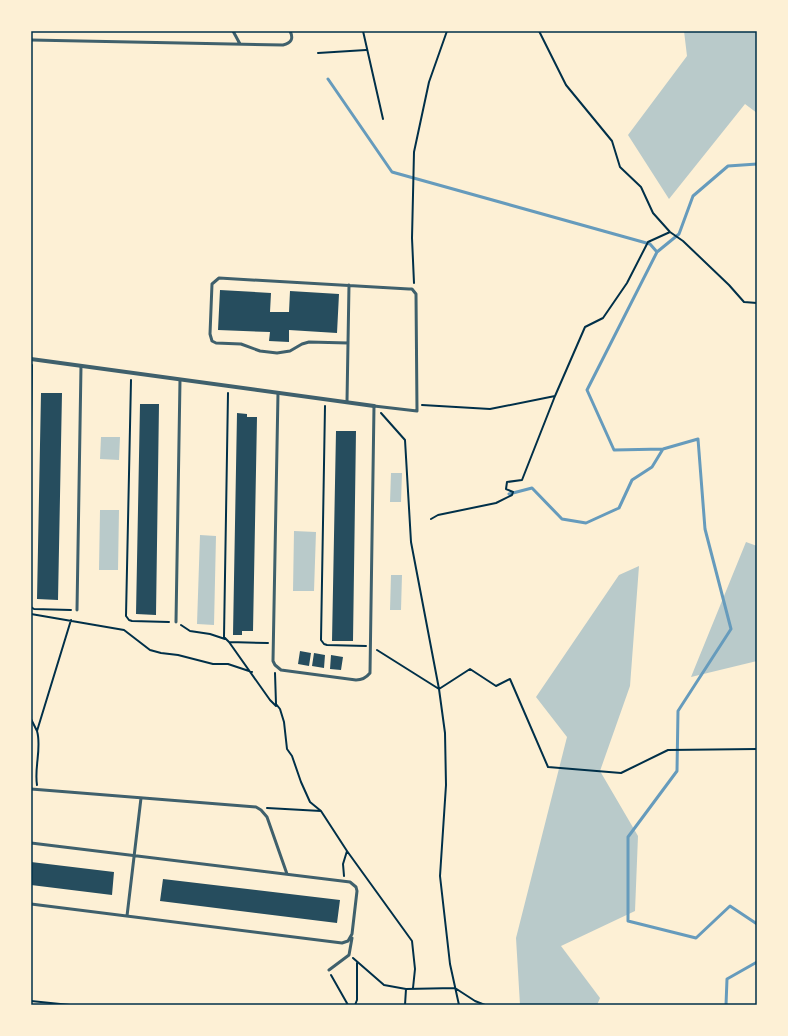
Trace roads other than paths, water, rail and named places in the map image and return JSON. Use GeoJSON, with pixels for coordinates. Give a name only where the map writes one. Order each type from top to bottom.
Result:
{"type":"FeatureCollection","features":[{"type":"Feature","properties":{"kind":"street"},"geometry":{"type":"LineString","coordinates":[[32,360],[347,401],[374,406]]}},
{"type":"Feature","properties":{"kind":"lane"},"geometry":{"type":"LineString","coordinates":[[233,31],[240,44]]}},
{"type":"Feature","properties":{"kind":"lane"},"geometry":{"type":"LineString","coordinates":[[31,40],[283,45],[289,44],[292,37],[290,31]]}},
{"type":"Feature","properties":{"kind":"lane"},"geometry":{"type":"LineString","coordinates":[[278,392],[273,661],[275,665],[284,671],[361,680],[370,672],[374,406],[417,411],[416,297],[414,291],[409,289],[219,278],[213,282],[211,287],[210,334],[212,340],[216,343],[244,345],[266,352],[283,353],[309,342],[348,343]]}},
{"type":"Feature","properties":{"kind":"lane"},"geometry":{"type":"LineString","coordinates":[[347,401],[348,285]]}},
{"type":"Feature","properties":{"kind":"lane"},"geometry":{"type":"LineString","coordinates":[[77,610],[81,366]]}},
{"type":"Feature","properties":{"kind":"lane"},"geometry":{"type":"LineString","coordinates":[[176,622],[180,380]]}},
{"type":"Feature","properties":{"kind":"lane"},"geometry":{"type":"LineString","coordinates":[[31,789],[256,807],[267,817],[287,874]]}},
{"type":"Feature","properties":{"kind":"lane"},"geometry":{"type":"LineString","coordinates":[[127,916],[141,798]]}},
{"type":"Feature","properties":{"kind":"lane"},"geometry":{"type":"LineString","coordinates":[[31,843],[350,882],[354,885],[357,891],[349,955],[329,970]]}},
{"type":"Feature","properties":{"kind":"lane"},"geometry":{"type":"LineString","coordinates":[[31,904],[342,943],[348,941],[352,934]]}},
{"type":"Feature","properties":{"kind":"waterway"},"geometry":{"type":"LineString","coordinates":[[328,79],[392,172],[650,244],[657,252]]}},
{"type":"Feature","properties":{"kind":"waterway"},"geometry":{"type":"LineString","coordinates":[[757,164],[728,166],[693,196],[679,234],[657,252],[587,390],[614,450],[663,449],[698,439],[705,529],[731,629],[678,711],[677,771],[628,837],[628,921],[696,938],[730,906],[757,924]]}},
{"type":"Feature","properties":{"kind":"waterway"},"geometry":{"type":"LineString","coordinates":[[509,494],[532,488],[562,519],[586,523],[619,508],[632,480],[652,467],[663,449]]}},
{"type":"Feature","properties":{"kind":"waterway"},"geometry":{"type":"LineString","coordinates":[[726,1005],[727,979],[757,962]]}}]}
